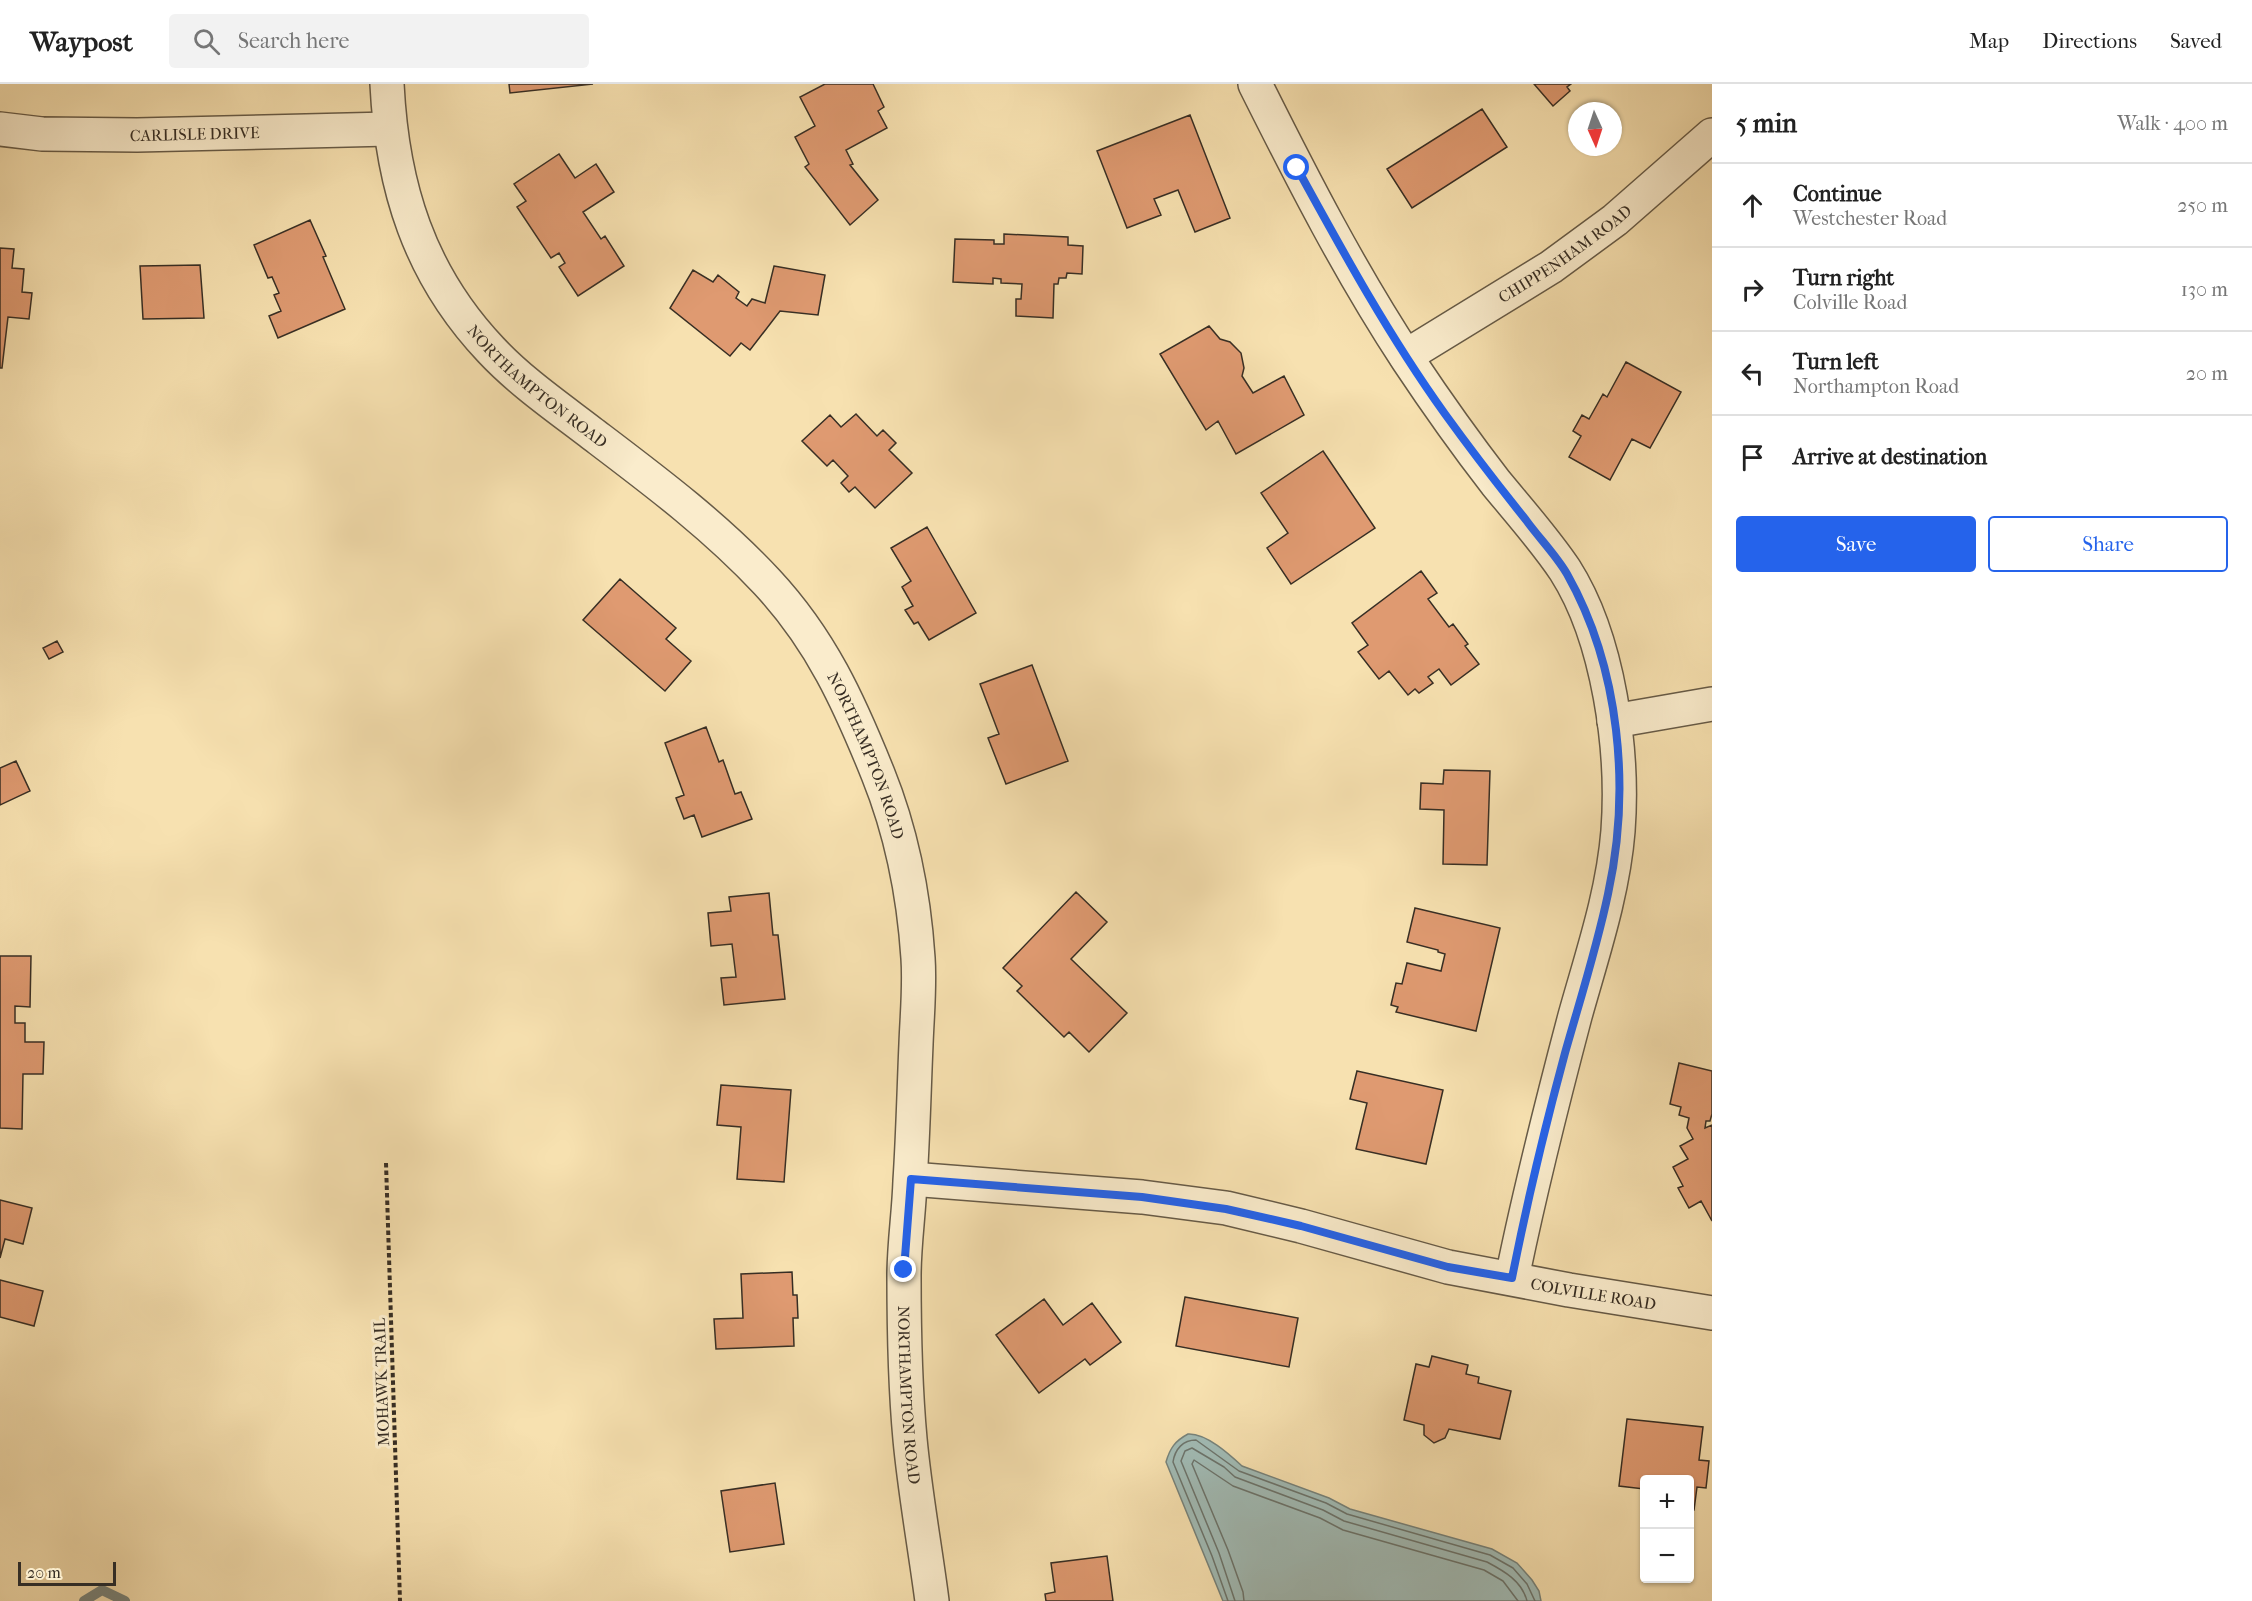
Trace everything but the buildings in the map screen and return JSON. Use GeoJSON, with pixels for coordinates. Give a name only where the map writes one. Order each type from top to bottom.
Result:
{"type":"FeatureCollection","features":[{"type":"Feature","properties":{"kind":"street","name":"NORTHAMPTON ROAD"},"geometry":{"type":"LineString","coordinates":[[387,84],[389,129],[401,191],[416,234],[432,268],[457,309],[491,350],[531,387],[676,498],[729,544],[769,584],[808,632],[841,687],[880,779],[902,850],[918,955],[911,1179],[904,1270],[910,1438],[932,1601]]}},
{"type":"Feature","properties":{"kind":"street"},"geometry":{"type":"LineString","coordinates":[[1256,84],[1297,168],[1359,282],[1406,357],[1476,457],[1566,571],[1593,631],[1602,658],[1614,720],[1618,770],[1618,831],[1608,893],[1541,1142],[1512,1278]]}},
{"type":"Feature","properties":{"kind":"street","name":"CARLISLE DRIVE"},"geometry":{"type":"LineString","coordinates":[[0,129],[42,134],[137,135],[389,129]]}},
{"type":"Feature","properties":{"kind":"street","name":"CHIPPENHAM ROAD"},"geometry":{"type":"LineString","coordinates":[[1406,357],[1551,267],[1615,220],[1712,135]]}},
{"type":"Feature","properties":{"kind":"street"},"geometry":{"type":"LineString","coordinates":[[1614,720],[1712,704]]}},
{"type":"Feature","properties":{"kind":"street","name":"COLVILLE ROAD"},"geometry":{"type":"LineString","coordinates":[[911,1179],[1142,1197],[1226,1209],[1301,1226],[1448,1267],[1712,1314]]}},
{"type":"Feature","properties":{"kind":"path","name":"MOHAWK TRAIL"},"geometry":{"type":"LineString","coordinates":[[386,1162],[400,1601]]}},
{"type":"Feature","properties":{"kind":"water"},"geometry":{"type":"Polygon","coordinates":[[[1188,1434],[1210,1441],[1242,1466],[1329,1498],[1350,1509],[1492,1549],[1517,1563],[1539,1591],[1541,1601],[1223,1601],[1166,1462],[1174,1445],[1188,1434]]]}},
{"type":"Feature","properties":{"kind":"waterway"},"geometry":{"type":"LineString","coordinates":[[84,1601],[102,1590],[125,1601]]}},
{"type":"Feature","properties":{"kind":"route"},"geometry":{"type":"LineString","coordinates":[[904,1270],[911,1179],[1142,1197],[1226,1209],[1301,1226],[1448,1267],[1512,1278],[1541,1142],[1608,893],[1618,831],[1618,770],[1614,720],[1602,658],[1590,623],[1566,571],[1476,457],[1406,357],[1359,282],[1297,168]]}}]}
